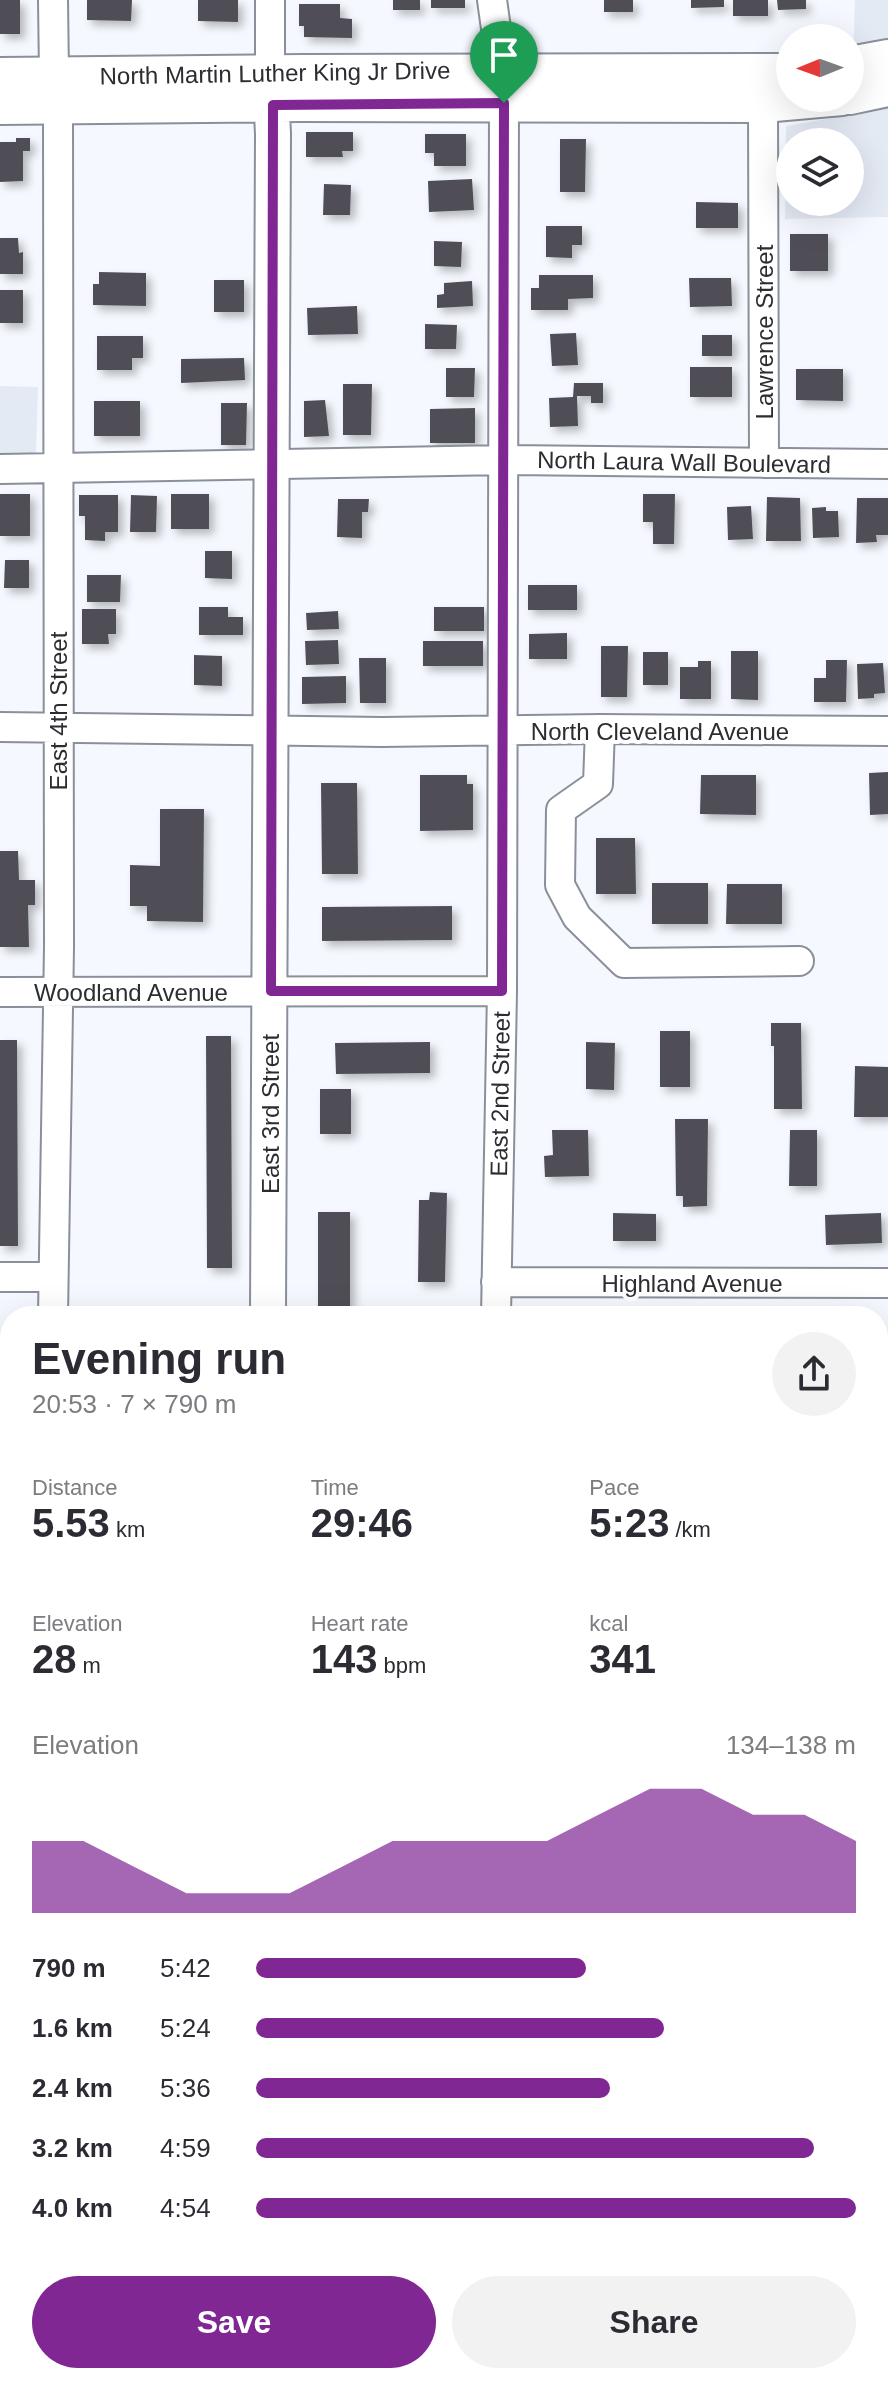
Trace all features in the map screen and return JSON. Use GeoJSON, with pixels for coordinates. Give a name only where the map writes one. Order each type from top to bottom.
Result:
{"type":"FeatureCollection","features":[{"type":"Feature","properties":{"kind":"main road"},"geometry":{"type":"LineString","coordinates":[[864,61],[888,57]]}},
{"type":"Feature","properties":{"kind":"main road","name":"North Martin Luther King Jr Drive"},"geometry":{"type":"LineString","coordinates":[[0,107],[56,91],[503,87],[776,72]]}},
{"type":"Feature","properties":{"kind":"main road","name":"North Martin Luther King Jr Drive"},"geometry":{"type":"LineString","coordinates":[[0,75],[56,91]]}},
{"type":"Feature","properties":{"kind":"main road","name":"North Martin Luther King Jr Drive"},"geometry":{"type":"LineString","coordinates":[[503,87],[776,104]]}},
{"type":"Feature","properties":{"kind":"main road","name":"East 3rd Street"},"geometry":{"type":"LineString","coordinates":[[268,1306],[273,729],[272,89]]}},
{"type":"Feature","properties":{"kind":"main road"},"geometry":{"type":"LineString","coordinates":[[864,94],[888,89]]}},
{"type":"Feature","properties":{"kind":"street","name":"East 4th Street"},"geometry":{"type":"LineString","coordinates":[[53,0],[59,727],[53,1306]]}},
{"type":"Feature","properties":{"kind":"street","name":"East 3rd Street"},"geometry":{"type":"LineString","coordinates":[[270,0],[272,89]]}},
{"type":"Feature","properties":{"kind":"street","name":"East 2nd Street"},"geometry":{"type":"LineString","coordinates":[[492,0],[503,87],[502,991],[496,1306]]}},
{"type":"Feature","properties":{"kind":"street","name":"Lawrence Street"},"geometry":{"type":"LineString","coordinates":[[763,105],[764,463]]}},
{"type":"Feature","properties":{"kind":"street","name":"North Laura Wall Boulevard"},"geometry":{"type":"LineString","coordinates":[[0,469],[504,460],[888,464]]}},
{"type":"Feature","properties":{"kind":"street","name":"North Cleveland Avenue"},"geometry":{"type":"LineString","coordinates":[[0,727],[501,732],[600,729],[888,731]]}},
{"type":"Feature","properties":{"kind":"street"},"geometry":{"type":"LineString","coordinates":[[600,729],[598,784],[561,810],[560,885],[577,917],[624,963],[799,961]]}},
{"type":"Feature","properties":{"kind":"street","name":"Woodland Avenue"},"geometry":{"type":"LineString","coordinates":[[0,992],[502,991]]}},
{"type":"Feature","properties":{"kind":"street"},"geometry":{"type":"LineString","coordinates":[[0,1277],[53,1277]]}},
{"type":"Feature","properties":{"kind":"street","name":"Highland Avenue"},"geometry":{"type":"LineString","coordinates":[[496,1282],[888,1283]]}},
{"type":"Feature","properties":{"kind":"shaded area"},"geometry":{"type":"Polygon","coordinates":[[[855,0],[888,0],[888,217],[785,219],[785,216],[864,216],[864,128],[786,126],[864,112],[864,24],[854,24],[855,0]]]}},
{"type":"Feature","properties":{"kind":"shaded area"},"geometry":{"type":"Polygon","coordinates":[[[0,386],[38,387],[35,484],[0,485],[0,386]]]}},
{"type":"Feature","properties":{"kind":"building"},"geometry":{"type":"Polygon","coordinates":[[[0,0],[20,0],[20,34],[0,34],[0,0]]]}},
{"type":"Feature","properties":{"kind":"building"},"geometry":{"type":"Polygon","coordinates":[[[87,0],[132,0],[131,21],[87,20],[87,0]]]}},
{"type":"Feature","properties":{"kind":"building"},"geometry":{"type":"Polygon","coordinates":[[[198,0],[238,0],[238,22],[198,21],[198,0]]]}},
{"type":"Feature","properties":{"kind":"building"},"geometry":{"type":"Polygon","coordinates":[[[393,0],[420,0],[420,10],[393,10],[393,0]]]}},
{"type":"Feature","properties":{"kind":"building"},"geometry":{"type":"Polygon","coordinates":[[[431,0],[465,0],[465,8],[431,8],[431,0]]]}},
{"type":"Feature","properties":{"kind":"building"},"geometry":{"type":"Polygon","coordinates":[[[604,0],[633,0],[633,12],[604,12],[604,0]]]}},
{"type":"Feature","properties":{"kind":"building"},"geometry":{"type":"Polygon","coordinates":[[[691,0],[724,0],[724,7],[691,8],[691,0]]]}},
{"type":"Feature","properties":{"kind":"building"},"geometry":{"type":"Polygon","coordinates":[[[733,0],[768,0],[768,16],[733,16],[733,0]]]}},
{"type":"Feature","properties":{"kind":"building"},"geometry":{"type":"Polygon","coordinates":[[[777,0],[806,0],[806,9],[778,10],[777,0]]]}},
{"type":"Feature","properties":{"kind":"building"},"geometry":{"type":"Polygon","coordinates":[[[299,4],[340,4],[340,18],[352,19],[352,38],[304,37],[304,26],[299,26],[299,4]]]}},
{"type":"Feature","properties":{"kind":"building"},"geometry":{"type":"Polygon","coordinates":[[[306,132],[353,132],[353,151],[342,151],[343,157],[306,157],[306,132]]]}},
{"type":"Feature","properties":{"kind":"building"},"geometry":{"type":"Polygon","coordinates":[[[425,134],[466,134],[466,166],[434,166],[434,153],[425,153],[425,134]]]}},
{"type":"Feature","properties":{"kind":"building"},"geometry":{"type":"Polygon","coordinates":[[[16,138],[30,138],[30,151],[23,151],[23,181],[0,182],[0,142],[16,142],[16,138]]]}},
{"type":"Feature","properties":{"kind":"building"},"geometry":{"type":"Polygon","coordinates":[[[560,139],[586,139],[585,192],[560,192],[560,139]]]}},
{"type":"Feature","properties":{"kind":"building"},"geometry":{"type":"Polygon","coordinates":[[[472,179],[474,210],[429,212],[428,181],[472,179]]]}},
{"type":"Feature","properties":{"kind":"building"},"geometry":{"type":"Polygon","coordinates":[[[324,184],[351,185],[350,215],[323,215],[324,184]]]}},
{"type":"Feature","properties":{"kind":"building"},"geometry":{"type":"Polygon","coordinates":[[[696,202],[738,203],[738,228],[696,228],[696,202]]]}},
{"type":"Feature","properties":{"kind":"building"},"geometry":{"type":"Polygon","coordinates":[[[546,226],[582,226],[582,245],[572,245],[572,258],[546,257],[546,226]]]}},
{"type":"Feature","properties":{"kind":"building"},"geometry":{"type":"Polygon","coordinates":[[[790,234],[828,234],[828,271],[790,271],[790,234]]]}},
{"type":"Feature","properties":{"kind":"building"},"geometry":{"type":"Polygon","coordinates":[[[0,238],[18,238],[19,253],[23,252],[23,274],[0,274],[0,238]]]}},
{"type":"Feature","properties":{"kind":"building"},"geometry":{"type":"Polygon","coordinates":[[[434,241],[462,242],[461,267],[434,266],[434,241]]]}},
{"type":"Feature","properties":{"kind":"building"},"geometry":{"type":"Polygon","coordinates":[[[99,272],[146,273],[146,306],[93,305],[93,284],[99,284],[99,272]]]}},
{"type":"Feature","properties":{"kind":"building"},"geometry":{"type":"Polygon","coordinates":[[[539,275],[593,275],[593,298],[568,299],[568,310],[531,310],[531,288],[539,288],[539,275]]]}},
{"type":"Feature","properties":{"kind":"building"},"geometry":{"type":"Polygon","coordinates":[[[689,278],[731,278],[732,306],[690,307],[689,278]]]}},
{"type":"Feature","properties":{"kind":"building"},"geometry":{"type":"Polygon","coordinates":[[[214,280],[244,280],[244,312],[214,312],[214,280]]]}},
{"type":"Feature","properties":{"kind":"building"},"geometry":{"type":"Polygon","coordinates":[[[472,281],[473,306],[437,308],[437,295],[444,294],[444,283],[472,281]]]}},
{"type":"Feature","properties":{"kind":"building"},"geometry":{"type":"Polygon","coordinates":[[[0,290],[23,290],[23,323],[0,323],[0,290]]]}},
{"type":"Feature","properties":{"kind":"building"},"geometry":{"type":"Polygon","coordinates":[[[357,306],[358,334],[308,335],[307,308],[357,306]]]}},
{"type":"Feature","properties":{"kind":"building"},"geometry":{"type":"Polygon","coordinates":[[[425,324],[457,325],[456,349],[425,349],[425,324]]]}},
{"type":"Feature","properties":{"kind":"building"},"geometry":{"type":"Polygon","coordinates":[[[576,333],[578,365],[552,366],[550,334],[576,333]]]}},
{"type":"Feature","properties":{"kind":"building"},"geometry":{"type":"Polygon","coordinates":[[[702,335],[732,335],[732,356],[702,356],[702,335]]]}},
{"type":"Feature","properties":{"kind":"building"},"geometry":{"type":"Polygon","coordinates":[[[97,336],[143,336],[143,358],[132,358],[132,370],[97,370],[97,336]]]}},
{"type":"Feature","properties":{"kind":"building"},"geometry":{"type":"Polygon","coordinates":[[[244,358],[245,380],[181,383],[181,359],[244,358]]]}},
{"type":"Feature","properties":{"kind":"building"},"geometry":{"type":"Polygon","coordinates":[[[690,367],[732,367],[732,397],[690,397],[690,367]]]}},
{"type":"Feature","properties":{"kind":"building"},"geometry":{"type":"Polygon","coordinates":[[[446,368],[475,368],[474,397],[446,397],[446,368]]]}},
{"type":"Feature","properties":{"kind":"building"},"geometry":{"type":"Polygon","coordinates":[[[796,369],[843,369],[843,401],[796,400],[796,369]]]}},
{"type":"Feature","properties":{"kind":"building"},"geometry":{"type":"Polygon","coordinates":[[[574,383],[603,383],[603,403],[591,403],[591,396],[577,396],[578,426],[550,427],[549,398],[573,397],[574,383]]]}},
{"type":"Feature","properties":{"kind":"building"},"geometry":{"type":"Polygon","coordinates":[[[343,384],[372,384],[371,435],[343,435],[343,384]]]}},
{"type":"Feature","properties":{"kind":"building"},"geometry":{"type":"Polygon","coordinates":[[[325,400],[329,436],[304,437],[304,401],[325,400]]]}},
{"type":"Feature","properties":{"kind":"building"},"geometry":{"type":"Polygon","coordinates":[[[94,401],[140,401],[140,436],[94,436],[94,401]]]}},
{"type":"Feature","properties":{"kind":"building"},"geometry":{"type":"Polygon","coordinates":[[[221,403],[247,403],[246,445],[221,445],[221,403]]]}},
{"type":"Feature","properties":{"kind":"building"},"geometry":{"type":"Polygon","coordinates":[[[475,408],[475,443],[430,443],[430,409],[475,408]]]}},
{"type":"Feature","properties":{"kind":"building"},"geometry":{"type":"Polygon","coordinates":[[[0,494],[30,494],[30,536],[0,536],[0,494]]]}},
{"type":"Feature","properties":{"kind":"building"},"geometry":{"type":"Polygon","coordinates":[[[171,494],[209,494],[209,529],[171,529],[171,494]]]}},
{"type":"Feature","properties":{"kind":"building"},"geometry":{"type":"Polygon","coordinates":[[[643,494],[675,494],[674,544],[653,544],[653,522],[643,522],[643,494]]]}},
{"type":"Feature","properties":{"kind":"building"},"geometry":{"type":"Polygon","coordinates":[[[79,495],[118,495],[118,532],[105,532],[105,541],[85,540],[85,516],[79,516],[79,495]]]}},
{"type":"Feature","properties":{"kind":"building"},"geometry":{"type":"Polygon","coordinates":[[[131,495],[157,496],[156,532],[130,532],[131,495]]]}},
{"type":"Feature","properties":{"kind":"building"},"geometry":{"type":"Polygon","coordinates":[[[767,497],[800,498],[801,541],[766,541],[767,497]]]}},
{"type":"Feature","properties":{"kind":"building"},"geometry":{"type":"Polygon","coordinates":[[[857,498],[888,498],[888,535],[876,535],[877,542],[856,543],[857,498]]]}},
{"type":"Feature","properties":{"kind":"building"},"geometry":{"type":"Polygon","coordinates":[[[338,499],[369,499],[368,512],[362,512],[362,538],[337,537],[338,499]]]}},
{"type":"Feature","properties":{"kind":"building"},"geometry":{"type":"Polygon","coordinates":[[[751,506],[753,539],[728,540],[727,507],[751,506]]]}},
{"type":"Feature","properties":{"kind":"building"},"geometry":{"type":"Polygon","coordinates":[[[826,507],[826,511],[838,511],[839,537],[813,538],[812,508],[826,507]]]}},
{"type":"Feature","properties":{"kind":"building"},"geometry":{"type":"Polygon","coordinates":[[[205,551],[232,551],[232,579],[205,578],[205,551]]]}},
{"type":"Feature","properties":{"kind":"building"},"geometry":{"type":"Polygon","coordinates":[[[5,560],[29,560],[29,588],[4,588],[5,560]]]}},
{"type":"Feature","properties":{"kind":"building"},"geometry":{"type":"Polygon","coordinates":[[[87,575],[121,575],[120,602],[87,602],[87,575]]]}},
{"type":"Feature","properties":{"kind":"building"},"geometry":{"type":"Polygon","coordinates":[[[528,585],[577,585],[577,610],[528,610],[528,585]]]}},
{"type":"Feature","properties":{"kind":"building"},"geometry":{"type":"Polygon","coordinates":[[[199,607],[228,607],[228,617],[243,617],[243,635],[199,635],[199,607]]]}},
{"type":"Feature","properties":{"kind":"building"},"geometry":{"type":"Polygon","coordinates":[[[434,607],[484,607],[484,631],[434,631],[434,607]]]}},
{"type":"Feature","properties":{"kind":"building"},"geometry":{"type":"Polygon","coordinates":[[[82,609],[116,609],[116,634],[108,634],[109,644],[82,644],[82,609]]]}},
{"type":"Feature","properties":{"kind":"building"},"geometry":{"type":"Polygon","coordinates":[[[338,611],[339,629],[307,630],[306,613],[338,611]]]}},
{"type":"Feature","properties":{"kind":"building"},"geometry":{"type":"Polygon","coordinates":[[[567,633],[567,659],[529,659],[529,634],[567,633]]]}},
{"type":"Feature","properties":{"kind":"building"},"geometry":{"type":"Polygon","coordinates":[[[338,640],[339,664],[306,665],[305,641],[338,640]]]}},
{"type":"Feature","properties":{"kind":"building"},"geometry":{"type":"Polygon","coordinates":[[[423,641],[483,641],[483,666],[423,666],[423,641]]]}},
{"type":"Feature","properties":{"kind":"building"},"geometry":{"type":"Polygon","coordinates":[[[601,646],[628,646],[627,697],[601,697],[601,646]]]}},
{"type":"Feature","properties":{"kind":"building"},"geometry":{"type":"Polygon","coordinates":[[[731,651],[758,651],[758,700],[731,699],[731,651]]]}},
{"type":"Feature","properties":{"kind":"building"},"geometry":{"type":"Polygon","coordinates":[[[643,652],[668,652],[668,685],[643,685],[643,652]]]}},
{"type":"Feature","properties":{"kind":"building"},"geometry":{"type":"Polygon","coordinates":[[[194,655],[222,656],[222,686],[194,685],[194,655]]]}},
{"type":"Feature","properties":{"kind":"building"},"geometry":{"type":"Polygon","coordinates":[[[359,658],[386,658],[386,703],[360,703],[359,658]]]}},
{"type":"Feature","properties":{"kind":"building"},"geometry":{"type":"Polygon","coordinates":[[[826,660],[847,660],[846,702],[814,702],[814,678],[826,678],[826,660]]]}},
{"type":"Feature","properties":{"kind":"building"},"geometry":{"type":"Polygon","coordinates":[[[698,661],[711,661],[711,699],[680,699],[680,667],[698,667],[698,661]]]}},
{"type":"Feature","properties":{"kind":"building"},"geometry":{"type":"Polygon","coordinates":[[[883,663],[885,693],[874,694],[874,698],[858,699],[857,664],[883,663]]]}},
{"type":"Feature","properties":{"kind":"building"},"geometry":{"type":"Polygon","coordinates":[[[346,676],[346,703],[302,704],[302,677],[346,676]]]}},
{"type":"Feature","properties":{"kind":"building"},"geometry":{"type":"Polygon","coordinates":[[[888,772],[888,814],[870,815],[869,773],[888,772]]]}},
{"type":"Feature","properties":{"kind":"building"},"geometry":{"type":"Polygon","coordinates":[[[420,775],[467,775],[467,784],[473,784],[473,830],[420,831],[420,775]]]}},
{"type":"Feature","properties":{"kind":"building"},"geometry":{"type":"Polygon","coordinates":[[[701,775],[756,775],[756,815],[700,814],[701,775]]]}},
{"type":"Feature","properties":{"kind":"building"},"geometry":{"type":"Polygon","coordinates":[[[321,783],[357,783],[358,874],[322,874],[321,783]]]}},
{"type":"Feature","properties":{"kind":"building"},"geometry":{"type":"Polygon","coordinates":[[[160,809],[204,809],[203,922],[147,921],[147,906],[130,906],[130,865],[160,866],[160,809]]]}},
{"type":"Feature","properties":{"kind":"building"},"geometry":{"type":"Polygon","coordinates":[[[596,838],[635,838],[636,894],[596,894],[596,838]]]}},
{"type":"Feature","properties":{"kind":"building"},"geometry":{"type":"Polygon","coordinates":[[[0,851],[18,851],[19,880],[35,880],[35,905],[28,905],[29,947],[0,947],[0,851]]]}},
{"type":"Feature","properties":{"kind":"building"},"geometry":{"type":"Polygon","coordinates":[[[652,883],[708,883],[708,924],[652,924],[652,883]]]}},
{"type":"Feature","properties":{"kind":"building"},"geometry":{"type":"Polygon","coordinates":[[[727,884],[782,884],[782,924],[726,924],[727,884]]]}},
{"type":"Feature","properties":{"kind":"building"},"geometry":{"type":"Polygon","coordinates":[[[452,906],[452,940],[322,941],[322,907],[452,906]]]}},
{"type":"Feature","properties":{"kind":"building"},"geometry":{"type":"Polygon","coordinates":[[[771,1023],[801,1023],[802,1109],[774,1109],[771,1023]]]}},
{"type":"Feature","properties":{"kind":"building"},"geometry":{"type":"Polygon","coordinates":[[[660,1031],[690,1031],[690,1087],[660,1087],[660,1031]]]}},
{"type":"Feature","properties":{"kind":"building"},"geometry":{"type":"Polygon","coordinates":[[[206,1036],[231,1036],[232,1268],[207,1268],[206,1036]]]}},
{"type":"Feature","properties":{"kind":"building"},"geometry":{"type":"Polygon","coordinates":[[[0,1040],[17,1040],[18,1246],[0,1246],[0,1040]]]}},
{"type":"Feature","properties":{"kind":"building"},"geometry":{"type":"Polygon","coordinates":[[[430,1042],[430,1073],[336,1074],[335,1043],[430,1042]]]}},
{"type":"Feature","properties":{"kind":"building"},"geometry":{"type":"Polygon","coordinates":[[[586,1042],[615,1043],[614,1090],[586,1089],[586,1042]]]}},
{"type":"Feature","properties":{"kind":"building"},"geometry":{"type":"Polygon","coordinates":[[[855,1066],[888,1067],[888,1117],[854,1117],[855,1066]]]}},
{"type":"Feature","properties":{"kind":"building"},"geometry":{"type":"Polygon","coordinates":[[[320,1089],[351,1089],[351,1134],[320,1134],[320,1089]]]}},
{"type":"Feature","properties":{"kind":"building"},"geometry":{"type":"Polygon","coordinates":[[[675,1119],[708,1119],[707,1206],[683,1207],[683,1196],[676,1196],[675,1119]]]}},
{"type":"Feature","properties":{"kind":"building"},"geometry":{"type":"Polygon","coordinates":[[[552,1130],[588,1130],[589,1176],[545,1177],[544,1156],[553,1155],[552,1130]]]}},
{"type":"Feature","properties":{"kind":"building"},"geometry":{"type":"Polygon","coordinates":[[[790,1130],[817,1130],[817,1186],[789,1186],[790,1130]]]}},
{"type":"Feature","properties":{"kind":"building"},"geometry":{"type":"Polygon","coordinates":[[[430,1192],[447,1193],[445,1282],[418,1282],[419,1200],[429,1200],[430,1192]]]}},
{"type":"Feature","properties":{"kind":"building"},"geometry":{"type":"Polygon","coordinates":[[[318,1212],[350,1212],[350,1306],[318,1306],[318,1212]]]}},
{"type":"Feature","properties":{"kind":"building"},"geometry":{"type":"Polygon","coordinates":[[[613,1213],[656,1214],[656,1241],[613,1241],[613,1213]]]}},
{"type":"Feature","properties":{"kind":"building"},"geometry":{"type":"Polygon","coordinates":[[[881,1213],[882,1243],[826,1245],[825,1215],[881,1213]]]}},
{"type":"Feature","properties":{"kind":"route"},"geometry":{"type":"LineString","coordinates":[[504,103],[502,991],[271,991],[273,105],[504,103]]}}]}
